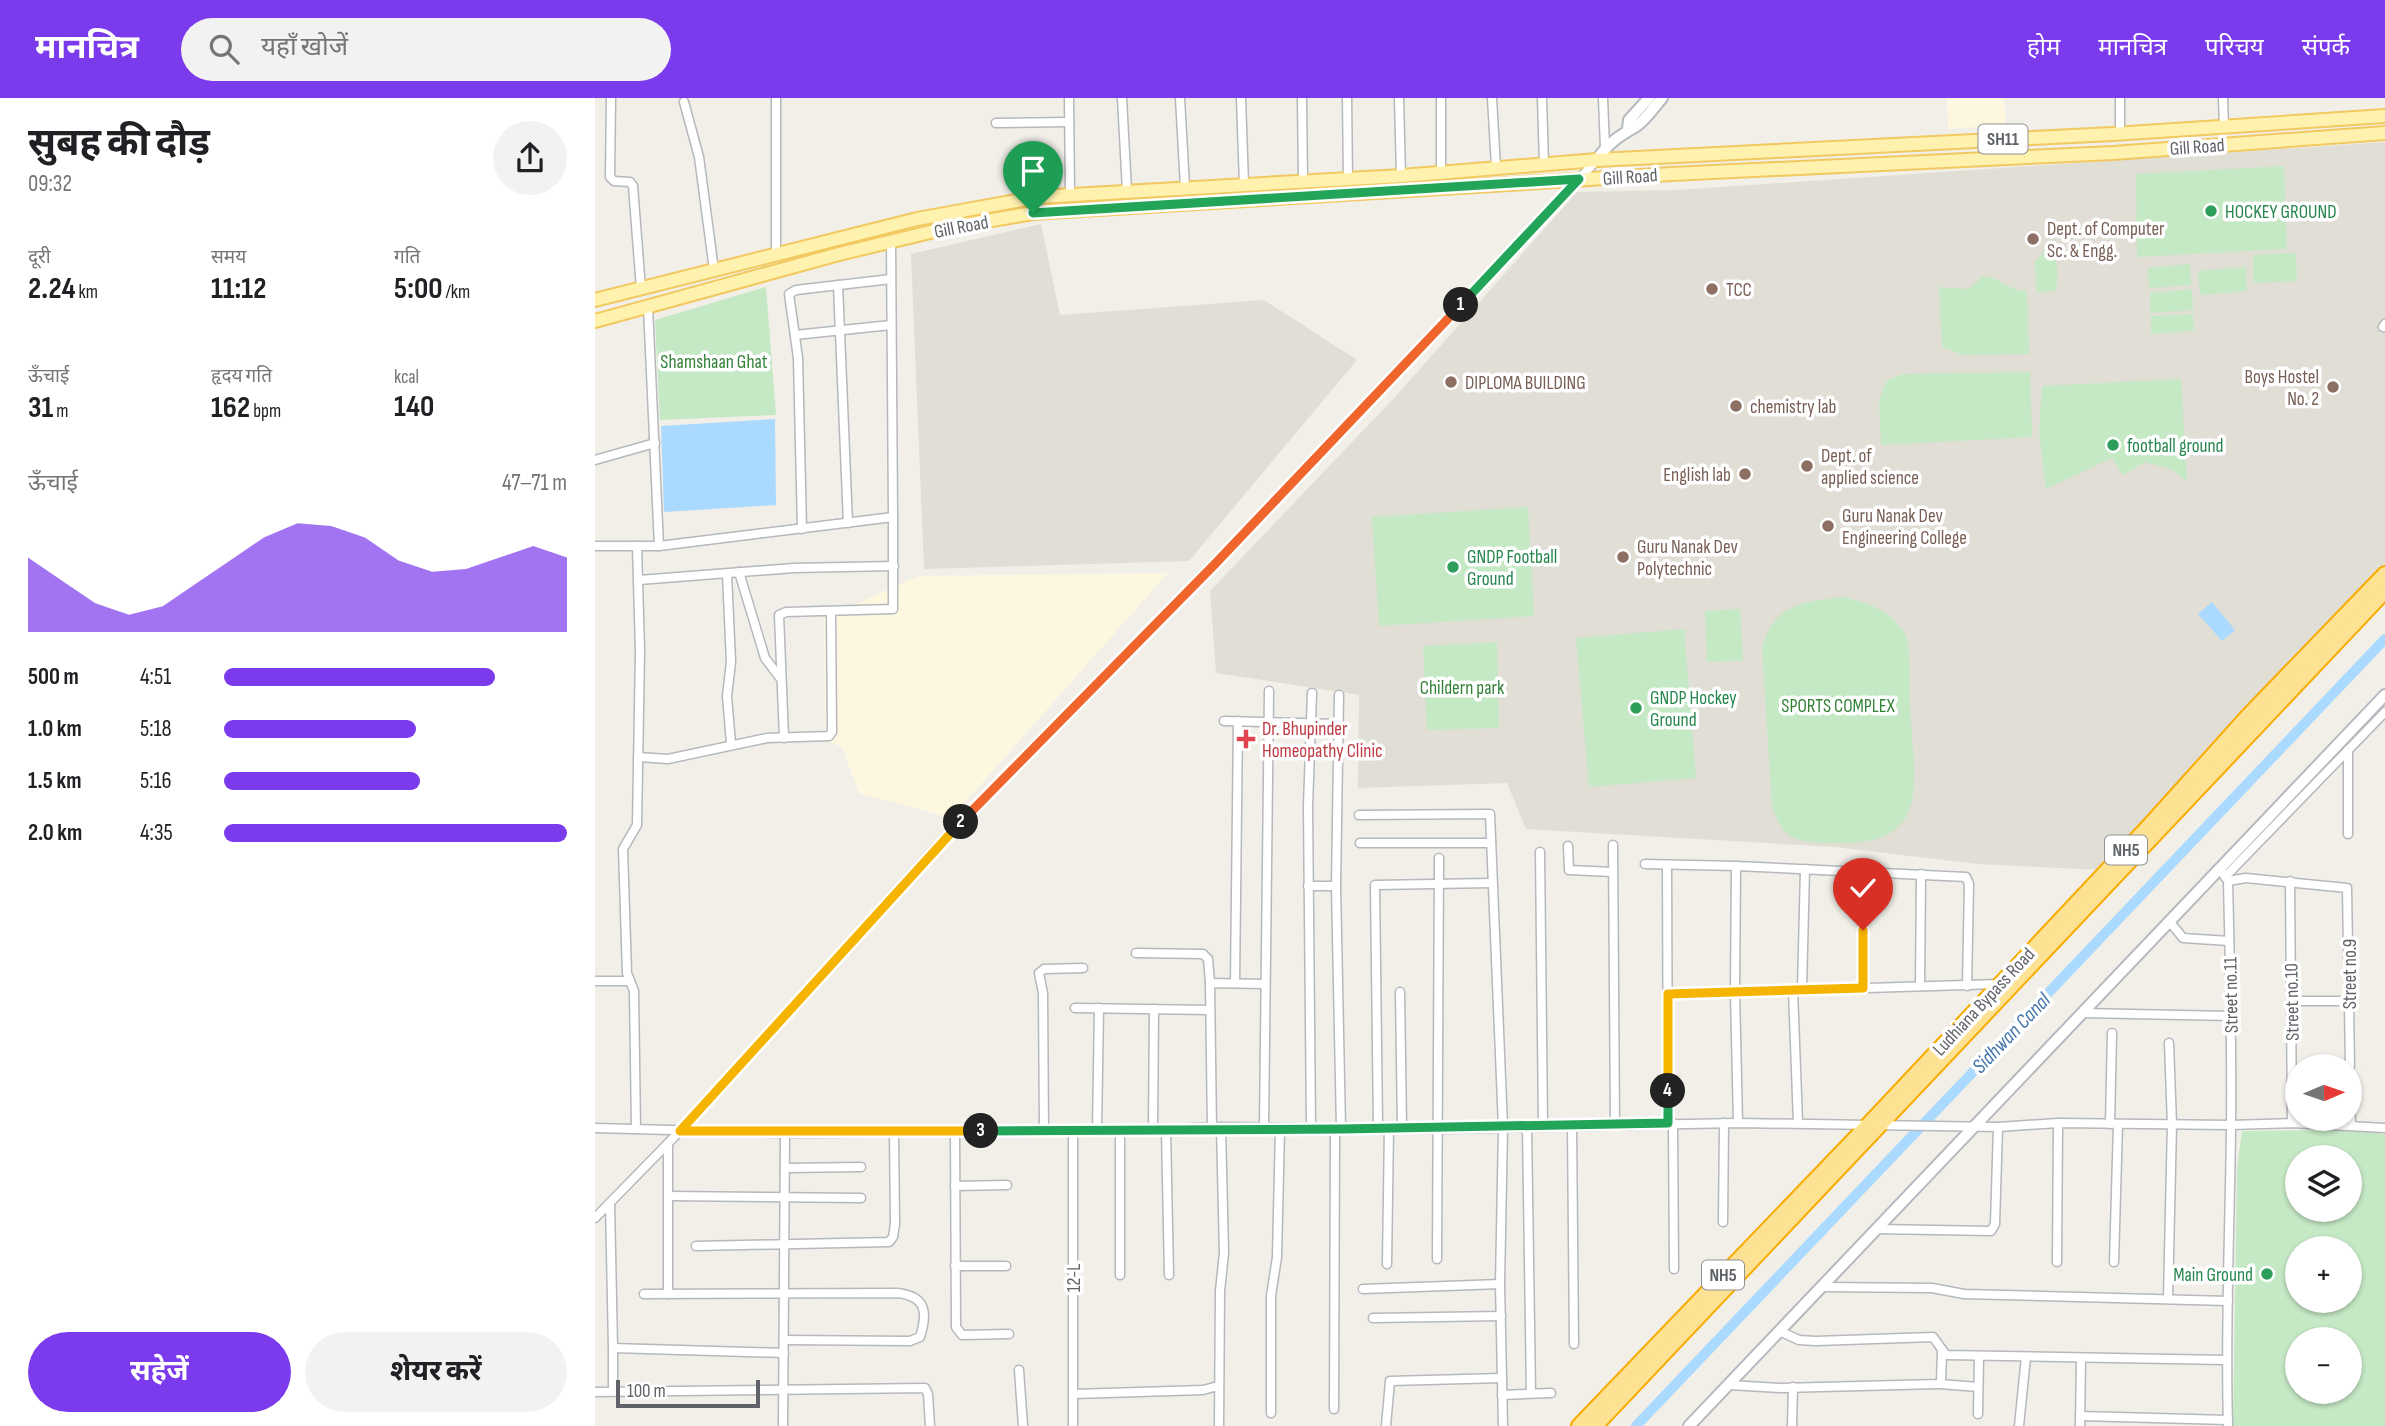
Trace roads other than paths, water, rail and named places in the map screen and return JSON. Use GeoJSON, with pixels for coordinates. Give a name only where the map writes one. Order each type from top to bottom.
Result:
{"type":"FeatureCollection","features":[{"type":"Feature","properties":{"kind":"highway","name":"Ludhiana Bypass Road"},"geometry":{"type":"LineString","coordinates":[[1579,1426],[1881,1125],[1998,984],[2385,574]]}},
{"type":"Feature","properties":{"kind":"highway","name":"Ludhiana Bypass Road"},"geometry":{"type":"LineString","coordinates":[[1595,1426],[2385,591]]}},
{"type":"Feature","properties":{"kind":"main road","name":"Gill Road"},"geometry":{"type":"LineString","coordinates":[[595,300],[929,217],[1001,202],[1070,194],[1401,176],[1597,160],[2120,134],[2385,116]]}},
{"type":"Feature","properties":{"kind":"main road","name":"Gill Road"},"geometry":{"type":"LineString","coordinates":[[595,321],[743,279],[951,227],[1033,213],[1579,179],[2113,153],[2385,133]]}},
{"type":"Feature","properties":{"kind":"street"},"geometry":{"type":"LineString","coordinates":[[611,98],[610,177],[614,181],[630,181],[633,186],[641,289]]}},
{"type":"Feature","properties":{"kind":"street"},"geometry":{"type":"LineString","coordinates":[[776,98],[776,254]]}},
{"type":"Feature","properties":{"kind":"street"},"geometry":{"type":"LineString","coordinates":[[1069,98],[1070,194]]}},
{"type":"Feature","properties":{"kind":"street"},"geometry":{"type":"LineString","coordinates":[[1122,98],[1127,191]]}},
{"type":"Feature","properties":{"kind":"street"},"geometry":{"type":"LineString","coordinates":[[1179,98],[1185,187]]}},
{"type":"Feature","properties":{"kind":"street"},"geometry":{"type":"LineString","coordinates":[[1241,98],[1244,184]]}},
{"type":"Feature","properties":{"kind":"street"},"geometry":{"type":"LineString","coordinates":[[1302,98],[1303,182]]}},
{"type":"Feature","properties":{"kind":"street"},"geometry":{"type":"LineString","coordinates":[[1347,98],[1348,179]]}},
{"type":"Feature","properties":{"kind":"street"},"geometry":{"type":"LineString","coordinates":[[1399,98],[1401,176]]}},
{"type":"Feature","properties":{"kind":"street"},"geometry":{"type":"LineString","coordinates":[[1441,98],[1441,173]]}},
{"type":"Feature","properties":{"kind":"street"},"geometry":{"type":"LineString","coordinates":[[1492,98],[1496,167]]}},
{"type":"Feature","properties":{"kind":"street"},"geometry":{"type":"LineString","coordinates":[[1542,98],[1544,164]]}},
{"type":"Feature","properties":{"kind":"street"},"geometry":{"type":"LineString","coordinates":[[1603,98],[1605,148]]}},
{"type":"Feature","properties":{"kind":"street"},"geometry":{"type":"LineString","coordinates":[[595,1218],[680,1131],[929,855],[1214,565],[1597,160],[1605,148],[1627,129],[1635,127],[1662,98]]}},
{"type":"Feature","properties":{"kind":"street"},"geometry":{"type":"LineString","coordinates":[[2119,98],[2120,134]]}},
{"type":"Feature","properties":{"kind":"street"},"geometry":{"type":"LineString","coordinates":[[2223,98],[2224,127]]}},
{"type":"Feature","properties":{"kind":"street"},"geometry":{"type":"LineString","coordinates":[[1627,129],[1629,120],[1647,99]]}},
{"type":"Feature","properties":{"kind":"street"},"geometry":{"type":"LineString","coordinates":[[684,102],[699,157],[714,270]]}},
{"type":"Feature","properties":{"kind":"street"},"geometry":{"type":"LineString","coordinates":[[996,123],[1069,122]]}},
{"type":"Feature","properties":{"kind":"street"},"geometry":{"type":"LineString","coordinates":[[784,738],[779,615],[786,612],[893,609],[891,242]]}},
{"type":"Feature","properties":{"kind":"street"},"geometry":{"type":"LineString","coordinates":[[802,529],[799,369],[789,294],[796,290],[891,279]]}},
{"type":"Feature","properties":{"kind":"street"},"geometry":{"type":"LineString","coordinates":[[838,285],[848,523]]}},
{"type":"Feature","properties":{"kind":"street"},"geometry":{"type":"LineString","coordinates":[[647,307],[659,546]]}},
{"type":"Feature","properties":{"kind":"street"},"geometry":{"type":"LineString","coordinates":[[795,335],[891,325]]}},
{"type":"Feature","properties":{"kind":"street"},"geometry":{"type":"LineString","coordinates":[[596,457],[655,443]]}},
{"type":"Feature","properties":{"kind":"street"},"geometry":{"type":"LineString","coordinates":[[595,547],[659,546],[893,517]]}},
{"type":"Feature","properties":{"kind":"street"},"geometry":{"type":"LineString","coordinates":[[636,1129],[634,991],[628,981],[623,849],[637,825],[637,546]]}},
{"type":"Feature","properties":{"kind":"street"},"geometry":{"type":"LineString","coordinates":[[639,580],[739,572],[894,566]]}},
{"type":"Feature","properties":{"kind":"street"},"geometry":{"type":"LineString","coordinates":[[739,572],[765,658],[781,679]]}},
{"type":"Feature","properties":{"kind":"street"},"geometry":{"type":"LineString","coordinates":[[727,574],[731,662],[727,696],[731,744]]}},
{"type":"Feature","properties":{"kind":"street"},"geometry":{"type":"LineString","coordinates":[[638,757],[668,759],[731,744],[784,738],[817,738],[832,732],[831,612]]}},
{"type":"Feature","properties":{"kind":"street"},"geometry":{"type":"LineString","coordinates":[[1264,1128],[1269,691]]}},
{"type":"Feature","properties":{"kind":"street"},"geometry":{"type":"LineString","coordinates":[[1311,1128],[1308,886],[1312,693]]}},
{"type":"Feature","properties":{"kind":"street"},"geometry":{"type":"LineString","coordinates":[[1334,1409],[1339,695]]}},
{"type":"Feature","properties":{"kind":"street"},"geometry":{"type":"LineString","coordinates":[[2224,875],[2385,695]]}},
{"type":"Feature","properties":{"kind":"street"},"geometry":{"type":"LineString","coordinates":[[1689,1426],[1876,1230],[1970,1126],[2169,921],[2224,875],[2385,712]]}},
{"type":"Feature","properties":{"kind":"street"},"geometry":{"type":"LineString","coordinates":[[1224,721],[1337,724]]}},
{"type":"Feature","properties":{"kind":"street"},"geometry":{"type":"LineString","coordinates":[[1235,983],[1238,722]]}},
{"type":"Feature","properties":{"kind":"street"},"geometry":{"type":"LineString","coordinates":[[2348,750],[2348,834]]}},
{"type":"Feature","properties":{"kind":"street"},"geometry":{"type":"LineString","coordinates":[[1359,815],[1490,814],[1503,1127],[1500,1284],[1503,1426]]}},
{"type":"Feature","properties":{"kind":"street"},"geometry":{"type":"LineString","coordinates":[[1360,843],[1491,843]]}},
{"type":"Feature","properties":{"kind":"street"},"geometry":{"type":"LineString","coordinates":[[1613,845],[1615,1125]]}},
{"type":"Feature","properties":{"kind":"street"},"geometry":{"type":"LineString","coordinates":[[1568,846],[1569,870],[1613,872]]}},
{"type":"Feature","properties":{"kind":"street"},"geometry":{"type":"LineString","coordinates":[[1540,852],[1543,1126]]}},
{"type":"Feature","properties":{"kind":"street"},"geometry":{"type":"LineString","coordinates":[[1437,1259],[1439,858]]}},
{"type":"Feature","properties":{"kind":"street"},"geometry":{"type":"LineString","coordinates":[[1645,864],[1961,876],[1968,880],[1967,986]]}},
{"type":"Feature","properties":{"kind":"street"},"geometry":{"type":"LineString","coordinates":[[1667,865],[1674,1269]]}},
{"type":"Feature","properties":{"kind":"street"},"geometry":{"type":"LineString","coordinates":[[1736,866],[1738,1123]]}},
{"type":"Feature","properties":{"kind":"street"},"geometry":{"type":"LineString","coordinates":[[1802,989],[1805,869]]}},
{"type":"Feature","properties":{"kind":"street"},"geometry":{"type":"LineString","coordinates":[[1863,872],[1863,988]]}},
{"type":"Feature","properties":{"kind":"street"},"geometry":{"type":"LineString","coordinates":[[1920,986],[1921,874]]}},
{"type":"Feature","properties":{"kind":"street"},"geometry":{"type":"LineString","coordinates":[[2224,875],[2290,881]]}},
{"type":"Feature","properties":{"kind":"street","name":"Street no.11"},"geometry":{"type":"LineString","coordinates":[[2224,875],[2229,941],[2231,1125],[2225,1360],[2228,1423]]}},
{"type":"Feature","properties":{"kind":"street","name":"Street no.9"},"geometry":{"type":"LineString","coordinates":[[2290,881],[2342,885],[2348,891],[2350,1054]]}},
{"type":"Feature","properties":{"kind":"street","name":"Street no.10"},"geometry":{"type":"LineString","coordinates":[[2290,881],[2291,1054]]}},
{"type":"Feature","properties":{"kind":"street"},"geometry":{"type":"LineString","coordinates":[[1378,1126],[1375,886],[1492,883]]}},
{"type":"Feature","properties":{"kind":"street"},"geometry":{"type":"LineString","coordinates":[[1308,886],[1336,886]]}},
{"type":"Feature","properties":{"kind":"street"},"geometry":{"type":"LineString","coordinates":[[2169,921],[2183,938],[2229,941]]}},
{"type":"Feature","properties":{"kind":"street"},"geometry":{"type":"LineString","coordinates":[[1136,953],[1203,954],[1208,959],[1224,1269],[1220,1290],[1219,1426]]}},
{"type":"Feature","properties":{"kind":"street"},"geometry":{"type":"LineString","coordinates":[[1044,1131],[1043,993],[1039,973],[1044,969],[1083,968]]}},
{"type":"Feature","properties":{"kind":"street"},"geometry":{"type":"LineString","coordinates":[[595,981],[628,981]]}},
{"type":"Feature","properties":{"kind":"street"},"geometry":{"type":"LineString","coordinates":[[1210,983],[1264,984]]}},
{"type":"Feature","properties":{"kind":"street"},"geometry":{"type":"LineString","coordinates":[[1668,994],[1998,984]]}},
{"type":"Feature","properties":{"kind":"street"},"geometry":{"type":"LineString","coordinates":[[1793,990],[1798,1124]]}},
{"type":"Feature","properties":{"kind":"street"},"geometry":{"type":"LineString","coordinates":[[1400,992],[1402,1127]]}},
{"type":"Feature","properties":{"kind":"street"},"geometry":{"type":"LineString","coordinates":[[2291,1001],[2349,1001]]}},
{"type":"Feature","properties":{"kind":"street"},"geometry":{"type":"LineString","coordinates":[[1075,1008],[1209,1010]]}},
{"type":"Feature","properties":{"kind":"street"},"geometry":{"type":"LineString","coordinates":[[1097,1131],[1099,1008]]}},
{"type":"Feature","properties":{"kind":"street"},"geometry":{"type":"LineString","coordinates":[[1153,1130],[1154,1009]]}},
{"type":"Feature","properties":{"kind":"street"},"geometry":{"type":"LineString","coordinates":[[2082,1013],[2230,1016]]}},
{"type":"Feature","properties":{"kind":"street"},"geometry":{"type":"LineString","coordinates":[[2112,1033],[2114,1262]]}},
{"type":"Feature","properties":{"kind":"street"},"geometry":{"type":"LineString","coordinates":[[2168,1299],[2172,1124],[2169,1043]]}},
{"type":"Feature","properties":{"kind":"street"},"geometry":{"type":"LineString","coordinates":[[595,1128],[894,1132],[1338,1129],[1378,1126],[1439,1129],[1670,1123],[1999,1127],[2058,1123],[2285,1123]]}},
{"type":"Feature","properties":{"kind":"street"},"geometry":{"type":"LineString","coordinates":[[1723,1222],[1724,1123]]}},
{"type":"Feature","properties":{"kind":"street"},"geometry":{"type":"LineString","coordinates":[[2057,1262],[2058,1123]]}},
{"type":"Feature","properties":{"kind":"street"},"geometry":{"type":"LineString","coordinates":[[1572,1126],[1574,1344]]}},
{"type":"Feature","properties":{"kind":"street"},"geometry":{"type":"LineString","coordinates":[[2363,1126],[2385,1128]]}},
{"type":"Feature","properties":{"kind":"street"},"geometry":{"type":"LineString","coordinates":[[1387,1264],[1389,1127]]}},
{"type":"Feature","properties":{"kind":"street"},"geometry":{"type":"LineString","coordinates":[[1527,1127],[1531,1393]]}},
{"type":"Feature","properties":{"kind":"street"},"geometry":{"type":"LineString","coordinates":[[1876,1230],[1991,1231],[1996,1224],[1999,1127]]}},
{"type":"Feature","properties":{"kind":"street"},"geometry":{"type":"LineString","coordinates":[[1271,1413],[1271,1296],[1277,1257],[1280,1128]]}},
{"type":"Feature","properties":{"kind":"street"},"geometry":{"type":"LineString","coordinates":[[1166,1130],[1169,1275]]}},
{"type":"Feature","properties":{"kind":"street"},"geometry":{"type":"LineString","coordinates":[[955,1131],[955,1316],[962,1335],[1009,1334]]}},
{"type":"Feature","properties":{"kind":"street","name":"12-L"},"geometry":{"type":"LineString","coordinates":[[1073,1131],[1073,1426]]}},
{"type":"Feature","properties":{"kind":"street"},"geometry":{"type":"LineString","coordinates":[[1120,1131],[1120,1275]]}},
{"type":"Feature","properties":{"kind":"street"},"geometry":{"type":"LineString","coordinates":[[783,1426],[785,1132]]}},
{"type":"Feature","properties":{"kind":"street"},"geometry":{"type":"LineString","coordinates":[[696,1247],[889,1242],[893,1237],[895,1224],[894,1132]]}},
{"type":"Feature","properties":{"kind":"street"},"geometry":{"type":"LineString","coordinates":[[668,1144],[668,1294]]}},
{"type":"Feature","properties":{"kind":"street"},"geometry":{"type":"LineString","coordinates":[[785,1168],[861,1167]]}},
{"type":"Feature","properties":{"kind":"street"},"geometry":{"type":"LineString","coordinates":[[955,1186],[1006,1185]]}},
{"type":"Feature","properties":{"kind":"street"},"geometry":{"type":"LineString","coordinates":[[668,1196],[861,1198]]}},
{"type":"Feature","properties":{"kind":"street"},"geometry":{"type":"LineString","coordinates":[[610,1203],[613,1391]]}},
{"type":"Feature","properties":{"kind":"street"},"geometry":{"type":"LineString","coordinates":[[955,1266],[1006,1266]]}},
{"type":"Feature","properties":{"kind":"street"},"geometry":{"type":"LineString","coordinates":[[1363,1289],[1500,1284]]}},
{"type":"Feature","properties":{"kind":"street"},"geometry":{"type":"LineString","coordinates":[[1821,1287],[1932,1287],[1964,1294],[2228,1301]]}},
{"type":"Feature","properties":{"kind":"street"},"geometry":{"type":"LineString","coordinates":[[644,1294],[912,1295],[920,1301],[923,1327],[920,1337],[910,1341],[783,1340]]}},
{"type":"Feature","properties":{"kind":"street"},"geometry":{"type":"LineString","coordinates":[[1373,1318],[1501,1317]]}},
{"type":"Feature","properties":{"kind":"street"},"geometry":{"type":"LineString","coordinates":[[1779,1331],[1799,1340],[1816,1341],[1933,1337],[1940,1344],[1942,1353],[1940,1384]]}},
{"type":"Feature","properties":{"kind":"street"},"geometry":{"type":"LineString","coordinates":[[613,1348],[783,1353]]}},
{"type":"Feature","properties":{"kind":"street"},"geometry":{"type":"LineString","coordinates":[[1942,1353],[2225,1360]]}},
{"type":"Feature","properties":{"kind":"street"},"geometry":{"type":"LineString","coordinates":[[1978,1414],[1979,1356]]}},
{"type":"Feature","properties":{"kind":"street"},"geometry":{"type":"LineString","coordinates":[[2019,1426],[2027,1357]]}},
{"type":"Feature","properties":{"kind":"street"},"geometry":{"type":"LineString","coordinates":[[2080,1426],[2081,1358]]}},
{"type":"Feature","properties":{"kind":"street"},"geometry":{"type":"LineString","coordinates":[[1019,1370],[1023,1426]]}},
{"type":"Feature","properties":{"kind":"street"},"geometry":{"type":"LineString","coordinates":[[1386,1426],[1390,1381],[1502,1378]]}},
{"type":"Feature","properties":{"kind":"street"},"geometry":{"type":"LineString","coordinates":[[1729,1385],[1793,1387],[1940,1384],[1979,1387]]}},
{"type":"Feature","properties":{"kind":"street"},"geometry":{"type":"LineString","coordinates":[[1074,1394],[1203,1390],[1218,1386]]}},
{"type":"Feature","properties":{"kind":"street"},"geometry":{"type":"LineString","coordinates":[[1792,1426],[1793,1387]]}},
{"type":"Feature","properties":{"kind":"street"},"geometry":{"type":"LineString","coordinates":[[595,1392],[925,1388],[928,1394],[930,1426]]}},
{"type":"Feature","properties":{"kind":"street"},"geometry":{"type":"LineString","coordinates":[[1502,1395],[1551,1393]]}},
{"type":"Feature","properties":{"kind":"street"},"geometry":{"type":"LineString","coordinates":[[2080,1416],[2228,1423]]}},
{"type":"Feature","properties":{"kind":"water"},"geometry":{"type":"Polygon","coordinates":[[[775,419],[776,505],[664,512],[661,426],[775,419]]]}},
{"type":"Feature","properties":{"kind":"water"},"geometry":{"type":"Polygon","coordinates":[[[2212,602],[2235,630],[2222,641],[2198,614],[2212,602]]]}},
{"type":"Feature","properties":{"kind":"waterway","name":"Sidhwan Canal"},"geometry":{"type":"LineString","coordinates":[[1636,1426],[2385,639]]}},
{"type":"Feature","properties":{"kind":"place","name":"HOCKEY GROUND"},"geometry":{"type":"Point","coordinates":[2211,211]}},
{"type":"Feature","properties":{"kind":"place","name":"Dept. of Computer Sc. & Engg."},"geometry":{"type":"Point","coordinates":[2033,239]}},
{"type":"Feature","properties":{"kind":"place","name":"TCC"},"geometry":{"type":"Point","coordinates":[1712,289]}},
{"type":"Feature","properties":{"kind":"place","name":"DIPLOMA BUILDING"},"geometry":{"type":"Point","coordinates":[1451,382]}},
{"type":"Feature","properties":{"kind":"place","name":"Boys Hostel No. 2"},"geometry":{"type":"Point","coordinates":[2333,387]}},
{"type":"Feature","properties":{"kind":"place","name":"chemistry lab"},"geometry":{"type":"Point","coordinates":[1736,406]}},
{"type":"Feature","properties":{"kind":"place","name":"football ground"},"geometry":{"type":"Point","coordinates":[2113,445]}},
{"type":"Feature","properties":{"kind":"place","name":"Dept. of applied science"},"geometry":{"type":"Point","coordinates":[1807,466]}},
{"type":"Feature","properties":{"kind":"place","name":"English lab"},"geometry":{"type":"Point","coordinates":[1745,474]}},
{"type":"Feature","properties":{"kind":"place","name":"Guru Nanak Dev Engineering College"},"geometry":{"type":"Point","coordinates":[1828,526]}},
{"type":"Feature","properties":{"kind":"place","name":"Guru Nanak Dev Polytechnic"},"geometry":{"type":"Point","coordinates":[1623,557]}},
{"type":"Feature","properties":{"kind":"place","name":"GNDP Football Ground"},"geometry":{"type":"Point","coordinates":[1453,567]}},
{"type":"Feature","properties":{"kind":"place","name":"GNDP Hockey Ground"},"geometry":{"type":"Point","coordinates":[1636,708]}},
{"type":"Feature","properties":{"kind":"place","name":"Dr. Bhupinder Homeopathy Clinic"},"geometry":{"type":"Point","coordinates":[1246,739]}},
{"type":"Feature","properties":{"kind":"place","name":"Main Ground"},"geometry":{"type":"Point","coordinates":[2267,1274]}},
{"type":"Feature","properties":{"kind":"park label","name":"Shamshaan Ghat"},"geometry":{"type":"Point","coordinates":[714,361]}},
{"type":"Feature","properties":{"kind":"park label","name":"Childern park"},"geometry":{"type":"Point","coordinates":[1462,687]}},
{"type":"Feature","properties":{"kind":"park label","name":"SPORTS COMPLEX"},"geometry":{"type":"Point","coordinates":[1838,705]}}]}
